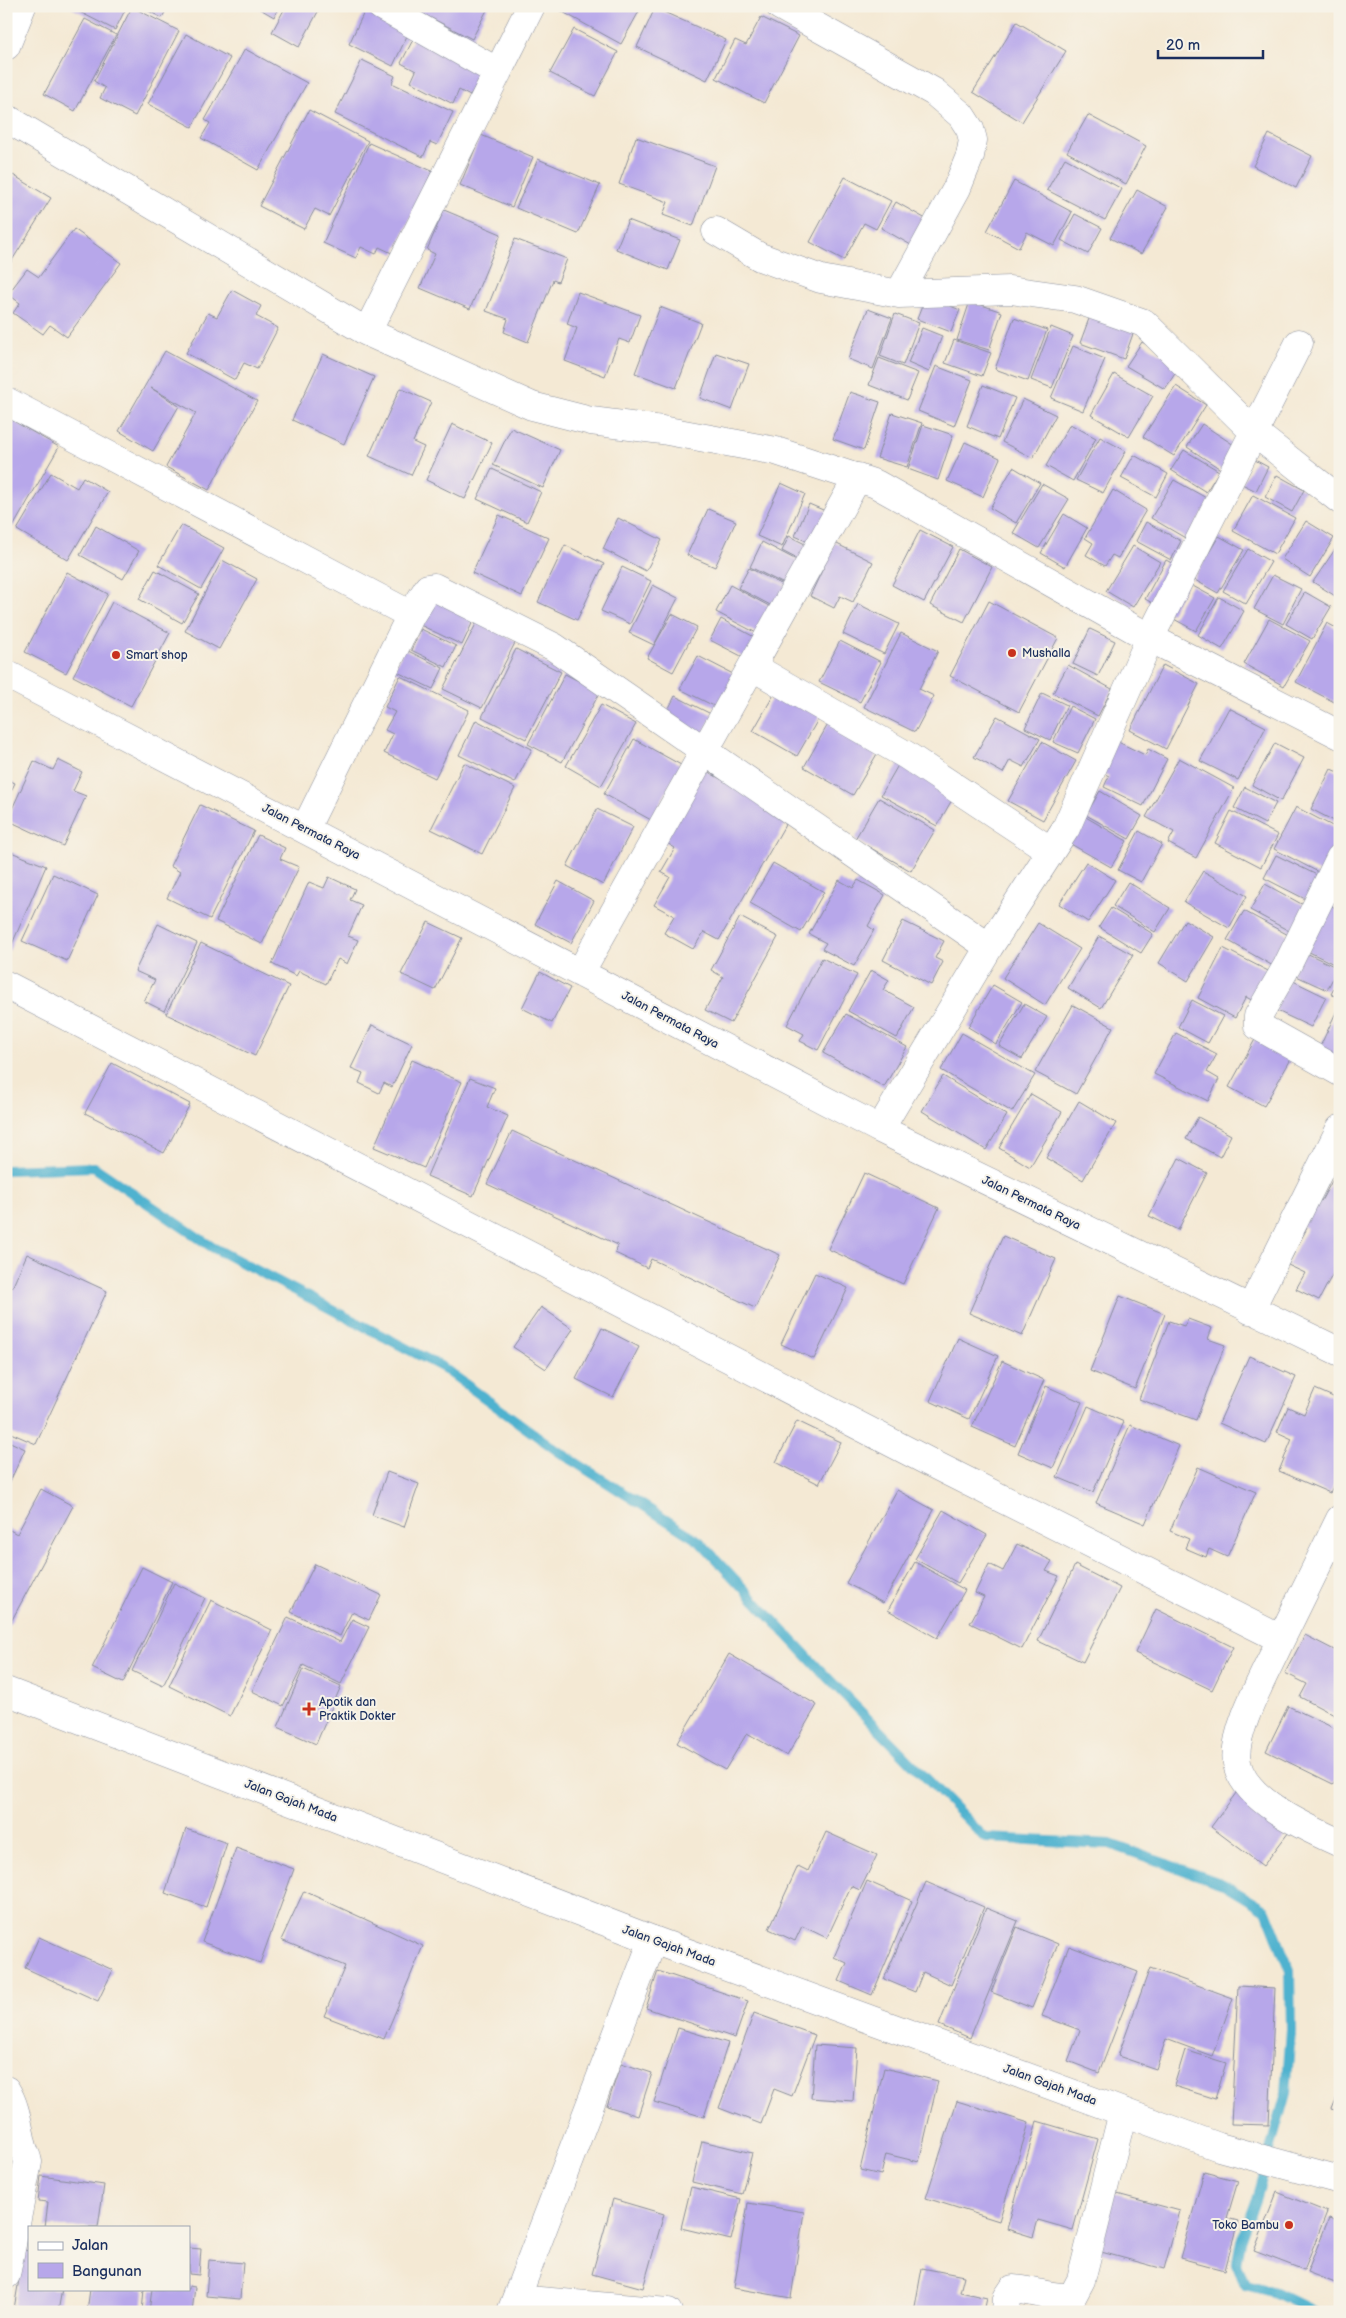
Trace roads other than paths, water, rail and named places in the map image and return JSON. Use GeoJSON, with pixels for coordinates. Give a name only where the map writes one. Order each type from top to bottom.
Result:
{"type":"FeatureCollection","features":[{"type":"Feature","properties":{"kind":"street"},"geometry":{"type":"LineString","coordinates":[[6,46],[22,6]]}},
{"type":"Feature","properties":{"kind":"street"},"geometry":{"type":"LineString","coordinates":[[381,6],[498,72]]}},
{"type":"Feature","properties":{"kind":"street"},"geometry":{"type":"LineString","coordinates":[[368,332],[531,6]]}},
{"type":"Feature","properties":{"kind":"street"},"geometry":{"type":"LineString","coordinates":[[780,6],[934,92],[961,115],[970,128],[973,140],[970,156],[957,188],[899,294]]}},
{"type":"Feature","properties":{"kind":"street"},"geometry":{"type":"LineString","coordinates":[[6,118],[368,332],[532,406],[591,421],[662,430],[776,451],[876,484],[1150,638],[1340,735]]}},
{"type":"Feature","properties":{"kind":"street"},"geometry":{"type":"LineString","coordinates":[[716,231],[760,257],[821,279],[899,294],[1010,290],[1074,299],[1144,323],[1255,433],[1340,500]]}},
{"type":"Feature","properties":{"kind":"street"},"geometry":{"type":"LineString","coordinates":[[880,1129],[989,947],[1066,828],[1150,638],[1299,343]]}},
{"type":"Feature","properties":{"kind":"street"},"geometry":{"type":"LineString","coordinates":[[6,401],[411,615]]}},
{"type":"Feature","properties":{"kind":"street"},"geometry":{"type":"LineString","coordinates":[[580,973],[858,477]]}},
{"type":"Feature","properties":{"kind":"street"},"geometry":{"type":"LineString","coordinates":[[305,829],[411,615],[428,588],[434,588],[554,647],[989,947]]}},
{"type":"Feature","properties":{"kind":"street"},"geometry":{"type":"LineString","coordinates":[[753,667],[906,756],[1051,851]]}},
{"type":"Feature","properties":{"kind":"street","name":"Jalan Permata Raya"},"geometry":{"type":"LineString","coordinates":[[6,674],[880,1129],[1340,1352]]}},
{"type":"Feature","properties":{"kind":"street"},"geometry":{"type":"LineString","coordinates":[[1340,858],[1287,966],[1258,1016],[1258,1026],[1340,1072]]}},
{"type":"Feature","properties":{"kind":"street"},"geometry":{"type":"LineString","coordinates":[[6,985],[931,1463],[1282,1639]]}},
{"type":"Feature","properties":{"kind":"street"},"geometry":{"type":"LineString","coordinates":[[1250,1310],[1340,1129]]}},
{"type":"Feature","properties":{"kind":"street"},"geometry":{"type":"LineString","coordinates":[[1340,1519],[1244,1720],[1238,1745],[1237,1764],[1244,1778],[1256,1793],[1300,1824],[1340,1844]]}},
{"type":"Feature","properties":{"kind":"street","name":"Jalan Gajah Mada"},"geometry":{"type":"LineString","coordinates":[[6,1690],[653,1940],[1219,2147],[1340,2180]]}},
{"type":"Feature","properties":{"kind":"street"},"geometry":{"type":"LineString","coordinates":[[653,1940],[514,2305],[668,2312]]}},
{"type":"Feature","properties":{"kind":"street"},"geometry":{"type":"LineString","coordinates":[[6,2090],[11,2098],[22,2133],[23,2149],[28,2162],[6,2275]]}},
{"type":"Feature","properties":{"kind":"street"},"geometry":{"type":"LineString","coordinates":[[1006,2312],[1007,2298],[1013,2289],[1031,2290],[1059,2298],[1072,2297],[1081,2280],[1123,2112]]}},
{"type":"Feature","properties":{"kind":"waterway"},"geometry":{"type":"LineString","coordinates":[[6,1170],[94,1167],[212,1247],[442,1367],[559,1452],[699,1541],[818,1668],[985,1838],[1110,1844],[1223,1884],[1266,1910],[1290,1971],[1291,2030],[1286,2093],[1257,2196],[1241,2241],[1237,2263],[1245,2285],[1276,2293],[1315,2312]]}},
{"type":"Feature","properties":{"kind":"place","name":"Mushalla"},"geometry":{"type":"Point","coordinates":[1012,653]}},
{"type":"Feature","properties":{"kind":"place","name":"Smart shop"},"geometry":{"type":"Point","coordinates":[116,655]}},
{"type":"Feature","properties":{"kind":"place","name":"Apotik dan Praktik Dokter"},"geometry":{"type":"Point","coordinates":[309,1709]}},
{"type":"Feature","properties":{"kind":"place","name":"Toko Bambu"},"geometry":{"type":"Point","coordinates":[1289,2225]}}]}
